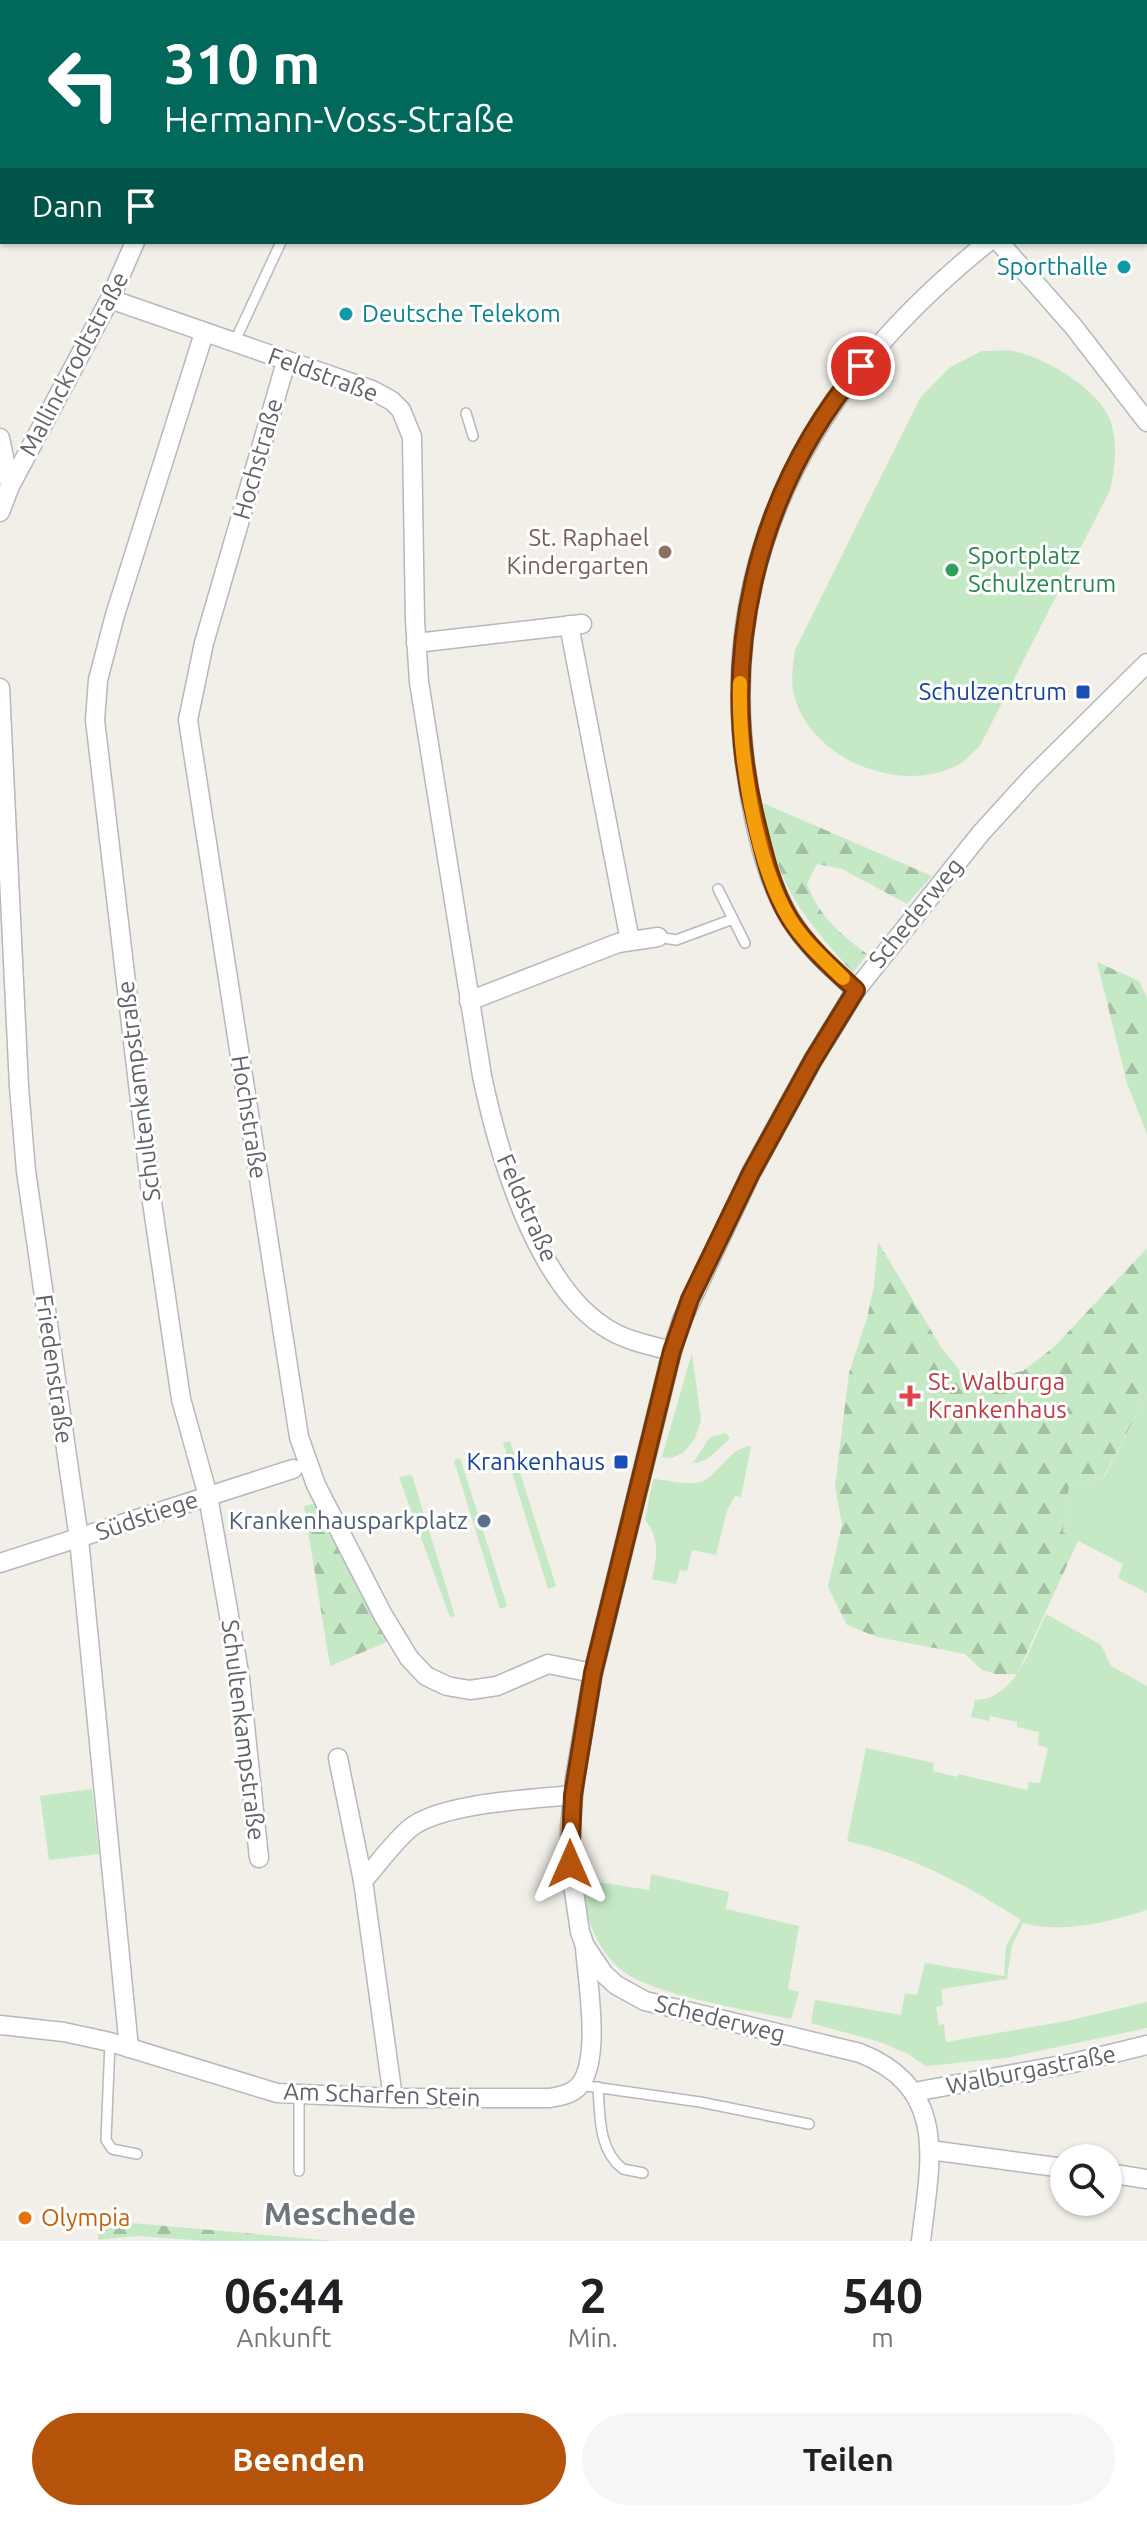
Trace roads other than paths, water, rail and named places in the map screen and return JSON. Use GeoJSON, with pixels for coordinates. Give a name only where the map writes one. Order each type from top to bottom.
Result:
{"type":"FeatureCollection","features":[{"type":"Feature","properties":{"kind":"street","name":"Mallinckrodtstraße"},"geometry":{"type":"LineString","coordinates":[[0,512],[10,486],[110,299],[134,244]]}},
{"type":"Feature","properties":{"kind":"street"},"geometry":{"type":"LineString","coordinates":[[856,990],[797,929],[774,884],[762,847],[751,802],[741,727],[740,670],[747,603],[761,545],[775,510],[797,462],[829,410],[851,378],[893,329],[986,244]]}},
{"type":"Feature","properties":{"kind":"street"},"geometry":{"type":"LineString","coordinates":[[1001,244],[1073,326],[1147,422]]}},
{"type":"Feature","properties":{"kind":"street","name":"Feldstraße"},"geometry":{"type":"LineString","coordinates":[[110,299],[379,393],[392,401],[407,419],[414,457],[416,643],[424,722],[482,1076],[497,1139],[539,1246],[562,1284],[587,1314],[625,1338],[672,1351]]}},
{"type":"Feature","properties":{"kind":"street","name":"Schultenkampstraße"},"geometry":{"type":"LineString","coordinates":[[204,333],[115,615],[101,666],[94,714],[161,1265],[186,1422],[208,1496],[240,1678],[259,1858]]}},
{"type":"Feature","properties":{"kind":"street","name":"Hochstraße"},"geometry":{"type":"LineString","coordinates":[[286,362],[204,643],[188,720],[299,1437],[316,1485],[383,1615],[409,1658],[426,1676],[447,1686],[470,1690],[497,1686],[548,1664],[593,1673]]}},
{"type":"Feature","properties":{"kind":"street","name":"Mallinckrodtstraße"},"geometry":{"type":"LineString","coordinates":[[0,438],[10,486]]}},
{"type":"Feature","properties":{"kind":"street"},"geometry":{"type":"LineString","coordinates":[[416,643],[576,624],[630,941]]}},
{"type":"Feature","properties":{"kind":"street","name":"Schederweg"},"geometry":{"type":"LineString","coordinates":[[921,2241],[930,2150],[926,2115],[914,2092],[896,2073],[860,2053],[661,2006],[636,1997],[616,1985],[604,1974],[585,1946],[577,1917],[570,1864],[573,1795],[593,1673],[672,1351],[690,1299],[751,1173],[813,1060],[856,990],[981,833],[1032,777],[1147,663]]}},
{"type":"Feature","properties":{"kind":"street","name":"Friedenstraße"},"geometry":{"type":"LineString","coordinates":[[0,688],[18,1071],[25,1157],[79,1539],[129,2048]]}},
{"type":"Feature","properties":{"kind":"street"},"geometry":{"type":"LineString","coordinates":[[469,1001],[630,941],[658,937]]}},
{"type":"Feature","properties":{"kind":"street","name":"Südstiege"},"geometry":{"type":"LineString","coordinates":[[0,1563],[293,1469]]}},
{"type":"Feature","properties":{"kind":"street"},"geometry":{"type":"LineString","coordinates":[[338,1758],[363,1881],[393,2098]]}},
{"type":"Feature","properties":{"kind":"street"},"geometry":{"type":"LineString","coordinates":[[363,1881],[407,1830],[423,1820],[486,1804],[573,1795]]}},
{"type":"Feature","properties":{"kind":"street"},"geometry":{"type":"LineString","coordinates":[[585,1946],[591,2044],[589,2086]]}},
{"type":"Feature","properties":{"kind":"street","name":"Am Scharfen Stein"},"geometry":{"type":"LineString","coordinates":[[0,2025],[44,2029],[110,2042],[277,2093],[533,2100],[562,2096],[589,2086]]}},
{"type":"Feature","properties":{"kind":"street","name":"Walburgastraße"},"geometry":{"type":"LineString","coordinates":[[914,2092],[1073,2063],[1147,2045]]}},
{"type":"Feature","properties":{"kind":"street"},"geometry":{"type":"LineString","coordinates":[[930,2150],[1050,2166]]}},
{"type":"Feature","properties":{"kind":"street"},"geometry":{"type":"LineString","coordinates":[[1122,2175],[1147,2179]]}},
{"type":"Feature","properties":{"kind":"lane"},"geometry":{"type":"LineString","coordinates":[[234,343],[280,244]]}},
{"type":"Feature","properties":{"kind":"lane"},"geometry":{"type":"LineString","coordinates":[[466,413],[473,436]]}},
{"type":"Feature","properties":{"kind":"lane"},"geometry":{"type":"LineString","coordinates":[[718,889],[745,943]]}},
{"type":"Feature","properties":{"kind":"lane"},"geometry":{"type":"LineString","coordinates":[[658,937],[676,940],[733,919]]}},
{"type":"Feature","properties":{"kind":"lane"},"geometry":{"type":"LineString","coordinates":[[110,2042],[106,2140],[112,2149],[137,2154]]}},
{"type":"Feature","properties":{"kind":"lane"},"geometry":{"type":"LineString","coordinates":[[643,2173],[623,2169],[608,2151],[589,2086],[700,2102],[809,2124]]}},
{"type":"Feature","properties":{"kind":"lane"},"geometry":{"type":"LineString","coordinates":[[299,2095],[299,2171]]}},
{"type":"Feature","properties":{"kind":"place","name":"Sporthalle"},"geometry":{"type":"Point","coordinates":[1124,267]}},
{"type":"Feature","properties":{"kind":"place","name":"Deutsche Telekom"},"geometry":{"type":"Point","coordinates":[346,314]}},
{"type":"Feature","properties":{"kind":"place","name":"St. Raphael Kindergarten"},"geometry":{"type":"Point","coordinates":[665,552]}},
{"type":"Feature","properties":{"kind":"place","name":"Sportplatz Schulzentrum"},"geometry":{"type":"Point","coordinates":[952,570]}},
{"type":"Feature","properties":{"kind":"place","name":"Schulzentrum"},"geometry":{"type":"Point","coordinates":[1083,692]}},
{"type":"Feature","properties":{"kind":"place","name":"St. Walburga Krankenhaus"},"geometry":{"type":"Point","coordinates":[910,1396]}},
{"type":"Feature","properties":{"kind":"place","name":"Krankenhaus"},"geometry":{"type":"Point","coordinates":[621,1462]}},
{"type":"Feature","properties":{"kind":"place","name":"Krankenhausparkplatz"},"geometry":{"type":"Point","coordinates":[484,1521]}},
{"type":"Feature","properties":{"kind":"place","name":"Olympia"},"geometry":{"type":"Point","coordinates":[25,2218]}},
{"type":"Feature","properties":{"kind":"district","name":"Meschede"},"geometry":{"type":"Point","coordinates":[340,2214]}}]}
